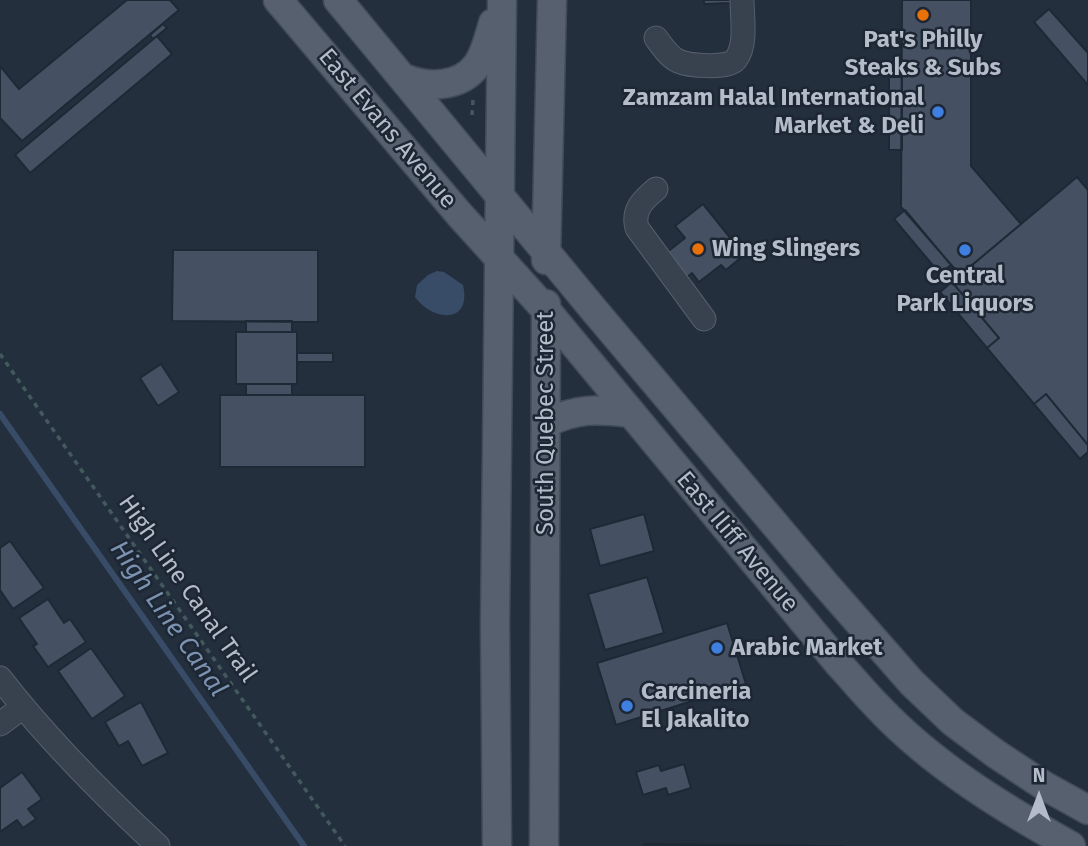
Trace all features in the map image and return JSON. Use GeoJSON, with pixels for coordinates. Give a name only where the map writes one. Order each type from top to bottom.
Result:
{"type":"FeatureCollection","features":[{"type":"Feature","properties":{"kind":"main road","name":"East Evans Avenue"},"geometry":{"type":"LineString","coordinates":[[278,0],[498,257]]}},
{"type":"Feature","properties":{"kind":"main road","name":"East Evans Avenue"},"geometry":{"type":"LineString","coordinates":[[338,0],[546,251]]}},
{"type":"Feature","properties":{"kind":"main road","name":"South Quebec Street"},"geometry":{"type":"LineString","coordinates":[[497,846],[495,624],[500,0]]}},
{"type":"Feature","properties":{"kind":"main road"},"geometry":{"type":"LineString","coordinates":[[404,78],[417,84],[434,86],[467,75],[484,51],[500,0]]}},
{"type":"Feature","properties":{"kind":"main road","name":"South Quebec Street"},"geometry":{"type":"LineString","coordinates":[[544,846],[546,251],[552,0]]}},
{"type":"Feature","properties":{"kind":"main road","name":"East Iliff Avenue"},"geometry":{"type":"LineString","coordinates":[[546,251],[808,564],[912,683],[953,722],[996,754],[1042,785],[1088,810]]}},
{"type":"Feature","properties":{"kind":"main road","name":"East Iliff Avenue"},"geometry":{"type":"LineString","coordinates":[[498,257],[546,310],[630,414],[879,709],[954,772],[1065,844]]}},
{"type":"Feature","properties":{"kind":"main road"},"geometry":{"type":"LineString","coordinates":[[546,423],[580,410],[594,409],[630,414]]}},
{"type":"Feature","properties":{"kind":"street"},"geometry":{"type":"LineString","coordinates":[[656,38],[676,61],[697,65],[729,65],[735,62],[741,47],[742,0]]}},
{"type":"Feature","properties":{"kind":"street"},"geometry":{"type":"LineString","coordinates":[[656,189],[637,209],[637,228],[704,319]]}},
{"type":"Feature","properties":{"kind":"street"},"geometry":{"type":"LineString","coordinates":[[0,678],[88,780],[158,846]]}},
{"type":"Feature","properties":{"kind":"street"},"geometry":{"type":"LineString","coordinates":[[0,724],[23,707]]}},
{"type":"Feature","properties":{"kind":"path","name":"High Line Canal Trail"},"geometry":{"type":"LineString","coordinates":[[0,354],[345,846]]}},
{"type":"Feature","properties":{"kind":"water"},"geometry":{"type":"Polygon","coordinates":[[[437,271],[444,272],[463,285],[464,298],[457,313],[449,315],[431,311],[415,297],[417,285],[437,271]]]}},
{"type":"Feature","properties":{"kind":"building"},"geometry":{"type":"Polygon","coordinates":[[[127,0],[170,0],[179,10],[22,141],[0,118],[0,66],[19,89],[127,0]]]}},
{"type":"Feature","properties":{"kind":"building"},"geometry":{"type":"Polygon","coordinates":[[[704,0],[731,0],[731,3],[704,4],[704,0]]]}},
{"type":"Feature","properties":{"kind":"building"},"geometry":{"type":"Polygon","coordinates":[[[902,0],[971,0],[971,166],[1021,224],[960,275],[901,207],[902,0]]]}},
{"type":"Feature","properties":{"kind":"building"},"geometry":{"type":"Polygon","coordinates":[[[1049,9],[1088,53],[1088,85],[1034,22],[1049,9]]]}},
{"type":"Feature","properties":{"kind":"building"},"geometry":{"type":"Polygon","coordinates":[[[163,24],[167,28],[153,39],[150,35],[163,24]]]}},
{"type":"Feature","properties":{"kind":"building"},"geometry":{"type":"Polygon","coordinates":[[[157,36],[172,54],[30,173],[15,155],[157,36]]]}},
{"type":"Feature","properties":{"kind":"building"},"geometry":{"type":"Polygon","coordinates":[[[889,77],[902,77],[902,150],[889,150],[889,77]]]}},
{"type":"Feature","properties":{"kind":"building"},"geometry":{"type":"Polygon","coordinates":[[[1077,177],[1088,190],[1088,445],[1046,394],[1034,404],[987,348],[999,338],[952,282],[1077,177]]]}},
{"type":"Feature","properties":{"kind":"building"},"geometry":{"type":"Polygon","coordinates":[[[703,204],[744,255],[726,270],[721,265],[699,282],[692,273],[686,278],[666,253],[685,238],[675,226],[703,204]]]}},
{"type":"Feature","properties":{"kind":"building"},"geometry":{"type":"Polygon","coordinates":[[[905,210],[951,265],[940,274],[894,219],[905,210]]]}},
{"type":"Feature","properties":{"kind":"building"},"geometry":{"type":"Polygon","coordinates":[[[173,250],[318,250],[318,322],[172,321],[173,250]]]}},
{"type":"Feature","properties":{"kind":"building"},"geometry":{"type":"Polygon","coordinates":[[[952,282],[999,338],[987,348],[940,292],[952,282]]]}},
{"type":"Feature","properties":{"kind":"building"},"geometry":{"type":"Polygon","coordinates":[[[246,321],[292,321],[292,332],[246,332],[246,321]]]}},
{"type":"Feature","properties":{"kind":"building"},"geometry":{"type":"Polygon","coordinates":[[[236,332],[297,332],[297,384],[236,384],[236,332]]]}},
{"type":"Feature","properties":{"kind":"building"},"geometry":{"type":"Polygon","coordinates":[[[297,353],[333,353],[333,362],[297,362],[297,353]]]}},
{"type":"Feature","properties":{"kind":"building"},"geometry":{"type":"Polygon","coordinates":[[[161,364],[179,392],[158,406],[140,378],[161,364]]]}},
{"type":"Feature","properties":{"kind":"building"},"geometry":{"type":"Polygon","coordinates":[[[246,384],[292,384],[292,395],[246,395],[246,384]]]}},
{"type":"Feature","properties":{"kind":"building"},"geometry":{"type":"Polygon","coordinates":[[[1046,394],[1088,445],[1088,452],[1080,459],[1034,404],[1046,394]]]}},
{"type":"Feature","properties":{"kind":"building"},"geometry":{"type":"Polygon","coordinates":[[[220,395],[365,395],[365,467],[220,467],[220,395]]]}},
{"type":"Feature","properties":{"kind":"building"},"geometry":{"type":"Polygon","coordinates":[[[644,514],[654,551],[600,566],[590,529],[644,514]]]}},
{"type":"Feature","properties":{"kind":"building"},"geometry":{"type":"Polygon","coordinates":[[[10,541],[44,588],[13,609],[0,590],[0,548],[10,541]]]}},
{"type":"Feature","properties":{"kind":"building"},"geometry":{"type":"Polygon","coordinates":[[[647,577],[664,633],[605,650],[588,594],[647,577]]]}},
{"type":"Feature","properties":{"kind":"building"},"geometry":{"type":"Polygon","coordinates":[[[48,599],[64,623],[70,619],[86,642],[48,667],[33,646],[37,644],[19,618],[48,599]]]}},
{"type":"Feature","properties":{"kind":"building"},"geometry":{"type":"Polygon","coordinates":[[[727,623],[746,684],[616,725],[597,663],[727,623]]]}},
{"type":"Feature","properties":{"kind":"building"},"geometry":{"type":"Polygon","coordinates":[[[91,648],[125,696],[92,719],[58,671],[91,648]]]}},
{"type":"Feature","properties":{"kind":"building"},"geometry":{"type":"Polygon","coordinates":[[[141,702],[168,753],[142,766],[128,741],[119,746],[105,722],[141,702]]]}},
{"type":"Feature","properties":{"kind":"building"},"geometry":{"type":"Polygon","coordinates":[[[684,764],[691,788],[668,795],[666,788],[643,795],[636,772],[659,765],[661,771],[684,764]]]}},
{"type":"Feature","properties":{"kind":"building"},"geometry":{"type":"Polygon","coordinates":[[[22,772],[42,799],[28,809],[36,819],[23,828],[17,820],[0,832],[0,788],[22,772]]]}},
{"type":"Feature","properties":{"kind":"building"},"geometry":{"type":"Polygon","coordinates":[[[644,844],[842,846],[644,846],[644,844]]]}},
{"type":"Feature","properties":{"kind":"waterway","name":"High Line Canal"},"geometry":{"type":"LineString","coordinates":[[0,414],[304,846]]}},
{"type":"Feature","properties":{"kind":"place","name":"Pat's Philly Steaks & Subs"},"geometry":{"type":"Point","coordinates":[923,15]}},
{"type":"Feature","properties":{"kind":"place","name":"Zamzam Halal International Market & Deli"},"geometry":{"type":"Point","coordinates":[938,112]}},
{"type":"Feature","properties":{"kind":"place","name":"Wing Slingers"},"geometry":{"type":"Point","coordinates":[698,249]}},
{"type":"Feature","properties":{"kind":"place","name":"Central Park Liquors"},"geometry":{"type":"Point","coordinates":[965,250]}},
{"type":"Feature","properties":{"kind":"place","name":"Arabic Market"},"geometry":{"type":"Point","coordinates":[717,648]}},
{"type":"Feature","properties":{"kind":"place","name":"Carcineria El Jakalito"},"geometry":{"type":"Point","coordinates":[627,706]}}]}
